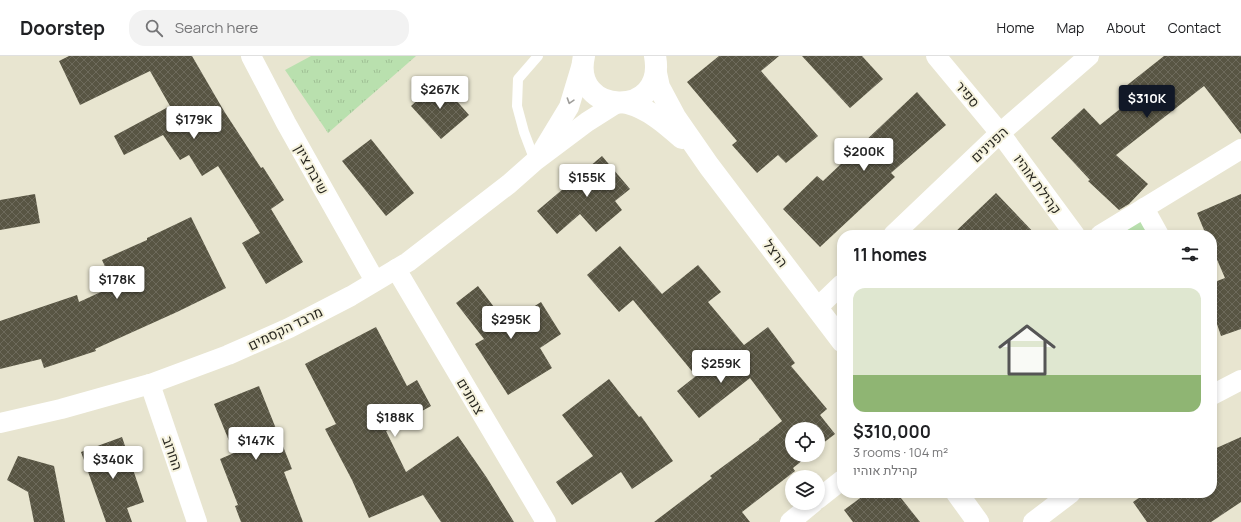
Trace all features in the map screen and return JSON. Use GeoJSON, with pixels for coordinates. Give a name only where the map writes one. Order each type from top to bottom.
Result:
{"type":"FeatureCollection","features":[{"type":"Feature","properties":{"kind":"street","name":"שיבת ציון"},"geometry":{"type":"LineString","coordinates":[[251,56],[289,129],[375,282]]}},
{"type":"Feature","properties":{"kind":"street","name":"ספיר"},"geometry":{"type":"LineString","coordinates":[[936,56],[1000,133]]}},
{"type":"Feature","properties":{"kind":"street","name":"הפנינים"},"geometry":{"type":"LineString","coordinates":[[898,230],[1000,133],[1089,56]]}},
{"type":"Feature","properties":{"kind":"street","name":"מרבד הקסמים"},"geometry":{"type":"LineString","coordinates":[[535,161],[569,106],[583,60]]}},
{"type":"Feature","properties":{"kind":"street","name":"הרצל"},"geometry":{"type":"LineString","coordinates":[[583,60],[583,76],[595,95],[605,101],[640,107],[654,115],[692,147],[709,166]]}},
{"type":"Feature","properties":{"kind":"street","name":"הרצל"},"geometry":{"type":"LineString","coordinates":[[657,63],[660,87],[675,117],[709,166],[837,334]]}},
{"type":"Feature","properties":{"kind":"street"},"geometry":{"type":"LineString","coordinates":[[622,103],[637,98],[646,92],[652,83],[657,63]]}},
{"type":"Feature","properties":{"kind":"street","name":"מרבד הקסמים"},"geometry":{"type":"LineString","coordinates":[[0,423],[61,409],[150,384],[228,355],[289,328],[375,282],[408,262],[509,184],[535,161],[587,122],[622,103]]}},
{"type":"Feature","properties":{"kind":"street","name":"קהילת אוהיו"},"geometry":{"type":"LineString","coordinates":[[1000,133],[1071,230]]}},
{"type":"Feature","properties":{"kind":"street"},"geometry":{"type":"LineString","coordinates":[[1108,230],[1241,149]]}},
{"type":"Feature","properties":{"kind":"street"},"geometry":{"type":"LineString","coordinates":[[1144,208],[1156,230]]}},
{"type":"Feature","properties":{"kind":"street","name":"צנחנים"},"geometry":{"type":"LineString","coordinates":[[396,269],[546,522]]}},
{"type":"Feature","properties":{"kind":"street"},"geometry":{"type":"LineString","coordinates":[[817,308],[837,289]]}},
{"type":"Feature","properties":{"kind":"street"},"geometry":{"type":"LineString","coordinates":[[1217,392],[1241,380]]}},
{"type":"Feature","properties":{"kind":"street","name":"החרוב"},"geometry":{"type":"LineString","coordinates":[[150,384],[197,522]]}},
{"type":"Feature","properties":{"kind":"street"},"geometry":{"type":"LineString","coordinates":[[825,493],[837,484]]}},
{"type":"Feature","properties":{"kind":"street"},"geometry":{"type":"LineString","coordinates":[[961,498],[978,522]]}},
{"type":"Feature","properties":{"kind":"street"},"geometry":{"type":"LineString","coordinates":[[1033,522],[1064,498]]}},
{"type":"Feature","properties":{"kind":"street"},"geometry":{"type":"LineString","coordinates":[[790,522],[805,510]]}},
{"type":"Feature","properties":{"kind":"lane"},"geometry":{"type":"LineString","coordinates":[[535,161],[524,132],[517,106],[518,79],[538,56]]}},
{"type":"Feature","properties":{"kind":"green space"},"geometry":{"type":"Polygon","coordinates":[[[311,56],[416,56],[328,133],[285,70],[311,56]]]}},
{"type":"Feature","properties":{"kind":"green space"},"geometry":{"type":"Polygon","coordinates":[[[1144,208],[1156,230],[1108,230],[1144,208]]]}},
{"type":"Feature","properties":{"kind":"building"},"geometry":{"type":"Polygon","coordinates":[[[69,56],[192,56],[224,111],[284,200],[271,209],[303,262],[266,284],[242,243],[260,233],[218,166],[202,176],[189,155],[180,160],[163,135],[124,155],[114,136],[170,106],[150,71],[80,105],[59,61],[69,56]]]}},
{"type":"Feature","properties":{"kind":"building"},"geometry":{"type":"Polygon","coordinates":[[[719,56],[779,56],[761,71],[818,136],[786,163],[778,155],[757,173],[732,145],[737,141],[687,82],[719,56]]]}},
{"type":"Feature","properties":{"kind":"building"},"geometry":{"type":"Polygon","coordinates":[[[802,56],[862,56],[883,79],[850,108],[802,56]]]}},
{"type":"Feature","properties":{"kind":"building"},"geometry":{"type":"Polygon","coordinates":[[[1164,56],[1241,56],[1241,134],[1204,86],[1116,155],[1148,184],[1129,204],[1119,210],[1088,181],[1090,180],[1051,138],[1084,108],[1100,125],[1135,97],[1126,86],[1164,56]]]}},
{"type":"Feature","properties":{"kind":"building"},"geometry":{"type":"Polygon","coordinates":[[[439,81],[469,115],[441,139],[411,106],[439,81]]]}},
{"type":"Feature","properties":{"kind":"building"},"geometry":{"type":"Polygon","coordinates":[[[917,92],[946,125],[891,173],[895,177],[820,247],[783,209],[817,176],[823,181],[917,92]]]}},
{"type":"Feature","properties":{"kind":"building"},"geometry":{"type":"Polygon","coordinates":[[[371,139],[414,193],[386,216],[342,161],[371,139]]]}},
{"type":"Feature","properties":{"kind":"building"},"geometry":{"type":"Polygon","coordinates":[[[602,156],[630,189],[615,201],[622,210],[596,232],[580,214],[557,234],[537,211],[602,156]]]}},
{"type":"Feature","properties":{"kind":"building"},"geometry":{"type":"Polygon","coordinates":[[[996,193],[1031,230],[957,230],[996,193]]]}},
{"type":"Feature","properties":{"kind":"building"},"geometry":{"type":"Polygon","coordinates":[[[35,194],[40,223],[0,230],[0,200],[35,194]]]}},
{"type":"Feature","properties":{"kind":"building"},"geometry":{"type":"Polygon","coordinates":[[[1241,194],[1241,329],[1221,336],[1217,324],[1217,281],[1225,278],[1217,260],[1217,230],[1204,230],[1197,213],[1241,194]]]}},
{"type":"Feature","properties":{"kind":"building"},"geometry":{"type":"Polygon","coordinates":[[[191,217],[226,288],[95,349],[96,351],[44,368],[41,359],[0,369],[0,321],[77,295],[79,302],[114,286],[102,260],[147,240],[147,238],[191,217]]]}},
{"type":"Feature","properties":{"kind":"building"},"geometry":{"type":"Polygon","coordinates":[[[620,246],[662,294],[698,265],[721,292],[708,302],[744,345],[768,327],[795,363],[791,366],[827,409],[820,415],[835,434],[825,442],[825,422],[785,422],[785,462],[800,462],[793,468],[794,470],[785,470],[785,479],[742,512],[750,522],[654,522],[712,478],[710,476],[782,421],[750,378],[699,418],[677,391],[696,376],[633,300],[619,312],[587,275],[620,246]]]}},
{"type":"Feature","properties":{"kind":"building"},"geometry":{"type":"Polygon","coordinates":[[[478,286],[507,324],[541,302],[561,334],[540,348],[552,368],[508,395],[475,344],[484,339],[456,303],[478,286]]]}},
{"type":"Feature","properties":{"kind":"building"},"geometry":{"type":"Polygon","coordinates":[[[376,327],[407,386],[417,380],[431,406],[386,431],[406,472],[458,436],[487,478],[514,522],[441,522],[423,495],[369,518],[352,480],[325,429],[336,424],[305,364],[376,327]]]}},
{"type":"Feature","properties":{"kind":"building"},"geometry":{"type":"Polygon","coordinates":[[[609,379],[639,417],[641,416],[673,461],[632,489],[621,472],[572,505],[556,482],[593,456],[562,415],[609,379]]]}},
{"type":"Feature","properties":{"kind":"building"},"geometry":{"type":"Polygon","coordinates":[[[259,386],[292,469],[284,472],[303,522],[241,522],[235,506],[238,505],[220,459],[234,453],[214,404],[259,386]]]}},
{"type":"Feature","properties":{"kind":"building"},"geometry":{"type":"Polygon","coordinates":[[[122,437],[144,502],[127,508],[132,522],[106,522],[81,452],[122,437]]]}},
{"type":"Feature","properties":{"kind":"building"},"geometry":{"type":"Polygon","coordinates":[[[1241,437],[1241,502],[1211,522],[1147,522],[1133,502],[1139,498],[1217,498],[1217,448],[1241,437]]]}},
{"type":"Feature","properties":{"kind":"building"},"geometry":{"type":"Polygon","coordinates":[[[18,456],[54,466],[65,522],[34,522],[28,492],[7,480],[18,456]]]}},
{"type":"Feature","properties":{"kind":"building"},"geometry":{"type":"Polygon","coordinates":[[[860,498],[901,498],[920,522],[853,522],[844,510],[860,498]]]}}]}
